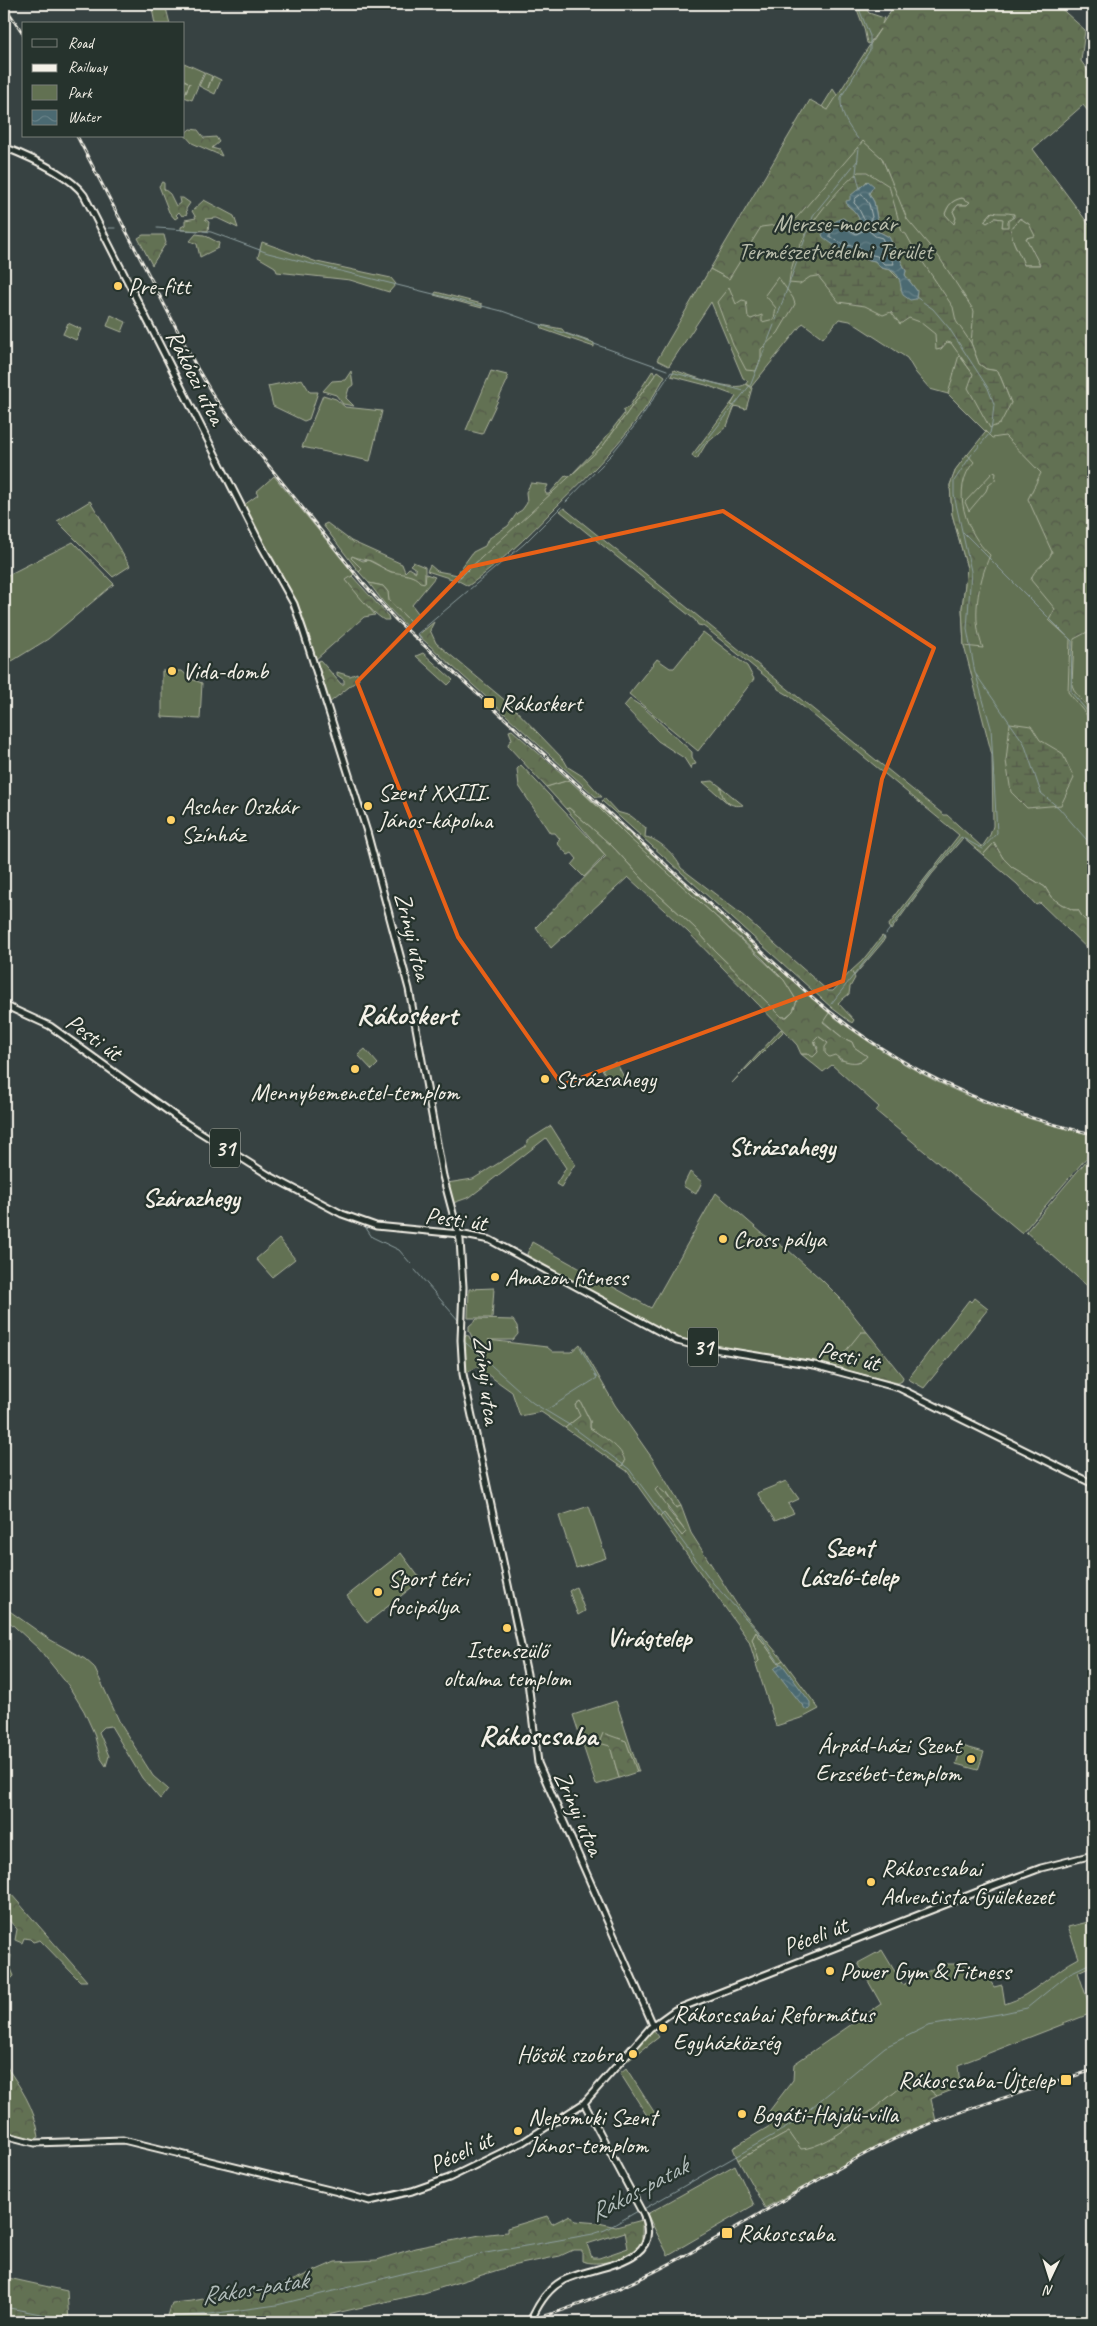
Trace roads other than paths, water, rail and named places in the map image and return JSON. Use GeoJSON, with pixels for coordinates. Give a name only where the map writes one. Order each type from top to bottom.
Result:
{"type":"FeatureCollection","features":[{"type":"Feature","properties":{"kind":"main road","name":"Rákóczi utca"},"geometry":{"type":"LineString","coordinates":[[4,147],[40,162],[79,188],[84,195],[260,546],[296,610],[333,725]]}},
{"type":"Feature","properties":{"kind":"main road","name":"Zrínyi utca"},"geometry":{"type":"LineString","coordinates":[[333,725],[367,832],[400,954],[443,1176],[458,1234],[463,1280],[461,1339],[463,1374],[521,1642],[538,1763],[652,2025]]}},
{"type":"Feature","properties":{"kind":"main road","name":"Pesti út"},"geometry":{"type":"LineString","coordinates":[[4,1005],[54,1029],[179,1119],[270,1176],[316,1201],[370,1225],[458,1234],[496,1242],[677,1341],[701,1347],[814,1364],[896,1386],[1093,1484]]}},
{"type":"Feature","properties":{"kind":"main road","name":"Péceli út"},"geometry":{"type":"LineString","coordinates":[[4,2135],[28,2142],[43,2143],[123,2140],[370,2201],[419,2189],[449,2178],[523,2142],[584,2103],[652,2025],[675,2010],[1040,1868],[1093,1855]]}},
{"type":"Feature","properties":{"kind":"main road"},"geometry":{"type":"LineString","coordinates":[[530,2322],[543,2298],[563,2281],[625,2261],[637,2254],[646,2242],[648,2227],[643,2213],[584,2103]]}},
{"type":"Feature","properties":{"kind":"water"},"geometry":{"type":"Polygon","coordinates":[[[868,181],[874,186],[869,193],[874,202],[877,218],[874,229],[889,237],[906,271],[905,275],[917,291],[916,299],[910,300],[903,295],[898,277],[893,271],[881,268],[875,261],[866,259],[858,252],[848,252],[839,248],[823,237],[822,234],[829,227],[837,220],[843,218],[857,229],[860,228],[859,218],[847,205],[846,201],[850,200],[850,196],[868,181]]]}},
{"type":"Feature","properties":{"kind":"water"},"geometry":{"type":"Polygon","coordinates":[[[782,1664],[810,1702],[810,1709],[806,1710],[774,1669],[782,1664]]]}},
{"type":"Feature","properties":{"kind":"waterway"},"geometry":{"type":"LineString","coordinates":[[857,4],[870,36],[870,50],[841,97],[841,103],[845,120],[858,139]]}},
{"type":"Feature","properties":{"kind":"waterway"},"geometry":{"type":"LineString","coordinates":[[859,148],[856,173],[860,189]]}},
{"type":"Feature","properties":{"kind":"waterway"},"geometry":{"type":"LineString","coordinates":[[776,320],[814,214],[858,160]]}},
{"type":"Feature","properties":{"kind":"waterway"},"geometry":{"type":"LineString","coordinates":[[109,228],[115,228]]}},
{"type":"Feature","properties":{"kind":"waterway"},"geometry":{"type":"LineString","coordinates":[[157,228],[200,231]]}},
{"type":"Feature","properties":{"kind":"waterway"},"geometry":{"type":"LineString","coordinates":[[203,231],[211,232],[268,253],[502,311],[667,370]]}},
{"type":"Feature","properties":{"kind":"waterway"},"geometry":{"type":"LineString","coordinates":[[916,297],[933,309],[949,328],[988,388],[994,404],[992,424],[990,433],[975,451]]}},
{"type":"Feature","properties":{"kind":"waterway"},"geometry":{"type":"LineString","coordinates":[[696,454],[751,384],[774,325]]}},
{"type":"Feature","properties":{"kind":"waterway"},"geometry":{"type":"LineString","coordinates":[[642,416],[671,372],[744,391]]}},
{"type":"Feature","properties":{"kind":"waterway"},"geometry":{"type":"LineString","coordinates":[[614,451],[641,418]]}},
{"type":"Feature","properties":{"kind":"waterway"},"geometry":{"type":"LineString","coordinates":[[604,462],[613,453]]}},
{"type":"Feature","properties":{"kind":"waterway"},"geometry":{"type":"LineString","coordinates":[[972,454],[954,481],[954,495],[971,571],[967,629],[975,673],[1024,743],[1041,793],[1059,808],[1093,847]]}},
{"type":"Feature","properties":{"kind":"waterway"},"geometry":{"type":"LineString","coordinates":[[566,502],[603,464]]}},
{"type":"Feature","properties":{"kind":"waterway"},"geometry":{"type":"LineString","coordinates":[[470,589],[524,544],[561,507]]}},
{"type":"Feature","properties":{"kind":"waterway"},"geometry":{"type":"LineString","coordinates":[[963,532],[1072,641],[1071,692],[1093,718]]}},
{"type":"Feature","properties":{"kind":"waterway"},"geometry":{"type":"LineString","coordinates":[[421,639],[417,634],[468,591]]}},
{"type":"Feature","properties":{"kind":"waterway"},"geometry":{"type":"LineString","coordinates":[[976,675],[991,728],[997,833],[984,847]]}},
{"type":"Feature","properties":{"kind":"waterway"},"geometry":{"type":"LineString","coordinates":[[886,934],[931,873],[961,837],[983,849]]}},
{"type":"Feature","properties":{"kind":"waterway"},"geometry":{"type":"LineString","coordinates":[[831,1004],[884,937]]}},
{"type":"Feature","properties":{"kind":"waterway"},"geometry":{"type":"LineString","coordinates":[[349,1219],[364,1225],[372,1237],[399,1250],[411,1264]]}},
{"type":"Feature","properties":{"kind":"waterway"},"geometry":{"type":"LineString","coordinates":[[415,1270],[459,1321]]}},
{"type":"Feature","properties":{"kind":"waterway"},"geometry":{"type":"LineString","coordinates":[[466,1343],[519,1390]]}},
{"type":"Feature","properties":{"kind":"waterway"},"geometry":{"type":"LineString","coordinates":[[548,1409],[597,1378],[580,1347]]}},
{"type":"Feature","properties":{"kind":"waterway"},"geometry":{"type":"LineString","coordinates":[[521,1393],[533,1403],[571,1426]]}},
{"type":"Feature","properties":{"kind":"waterway"},"geometry":{"type":"LineString","coordinates":[[574,1428],[629,1469],[713,1583],[759,1633],[780,1664]]}},
{"type":"Feature","properties":{"kind":"waterway","name":"Rákos-patak"},"geometry":{"type":"LineString","coordinates":[[642,2210],[789,2126],[885,2047],[928,2026],[1027,2008],[1070,1973],[1093,1962]]}},
{"type":"Feature","properties":{"kind":"waterway","name":"Rákos-patak"},"geometry":{"type":"LineString","coordinates":[[116,2322],[210,2314],[277,2305],[486,2253],[593,2234],[605,2230],[638,2211]]}},
{"type":"Feature","properties":{"kind":"waterway","name":"Rákos-patak"},"geometry":{"type":"LineString","coordinates":[[4,2307],[82,2322]]}},
{"type":"Feature","properties":{"kind":"railway"},"geometry":{"type":"LineString","coordinates":[[4,5],[22,32]]}},
{"type":"Feature","properties":{"kind":"railway"},"geometry":{"type":"LineString","coordinates":[[78,138],[197,368],[216,400],[362,582],[396,620],[812,997],[843,1022],[909,1065],[944,1083],[1016,1113],[1093,1134]]}},
{"type":"Feature","properties":{"kind":"railway"},"geometry":{"type":"LineString","coordinates":[[523,2322],[571,2307],[617,2289],[662,2268],[836,2170],[905,2134],[958,2113],[1093,2070]]}},
{"type":"Feature","properties":{"kind":"place","name":"Pre-fitt"},"geometry":{"type":"Point","coordinates":[118,286]}},
{"type":"Feature","properties":{"kind":"place","name":"Vida-domb"},"geometry":{"type":"Point","coordinates":[172,671]}},
{"type":"Feature","properties":{"kind":"place","name":"Rákoskert"},"geometry":{"type":"Point","coordinates":[489,703]}},
{"type":"Feature","properties":{"kind":"place","name":"Szent XXIII. János-kápolna"},"geometry":{"type":"Point","coordinates":[368,806]}},
{"type":"Feature","properties":{"kind":"place","name":"Ascher Oszkár Színház"},"geometry":{"type":"Point","coordinates":[171,820]}},
{"type":"Feature","properties":{"kind":"place","name":"Mennybemenetel-templom"},"geometry":{"type":"Point","coordinates":[355,1069]}},
{"type":"Feature","properties":{"kind":"place","name":"Strázsahegy"},"geometry":{"type":"Point","coordinates":[545,1079]}},
{"type":"Feature","properties":{"kind":"place","name":"Cross pálya"},"geometry":{"type":"Point","coordinates":[723,1239]}},
{"type":"Feature","properties":{"kind":"place","name":"Amazon fitness"},"geometry":{"type":"Point","coordinates":[495,1277]}},
{"type":"Feature","properties":{"kind":"place","name":"Sport téri focipálya"},"geometry":{"type":"Point","coordinates":[378,1592]}},
{"type":"Feature","properties":{"kind":"place","name":"Istenszülő oltalma templom"},"geometry":{"type":"Point","coordinates":[507,1628]}},
{"type":"Feature","properties":{"kind":"place","name":"Árpád-házi Szent Erzsébet-templom"},"geometry":{"type":"Point","coordinates":[971,1759]}},
{"type":"Feature","properties":{"kind":"place","name":"Rákoscsabai Adventista Gyülekezet"},"geometry":{"type":"Point","coordinates":[871,1882]}},
{"type":"Feature","properties":{"kind":"place","name":"Power Gym & Fitness"},"geometry":{"type":"Point","coordinates":[830,1971]}},
{"type":"Feature","properties":{"kind":"place","name":"Rákoscsabai Református Egyházközség"},"geometry":{"type":"Point","coordinates":[663,2028]}},
{"type":"Feature","properties":{"kind":"place","name":"Hősök szobra"},"geometry":{"type":"Point","coordinates":[633,2054]}},
{"type":"Feature","properties":{"kind":"place","name":"Rákoscsaba-Újtelep"},"geometry":{"type":"Point","coordinates":[1066,2080]}},
{"type":"Feature","properties":{"kind":"place","name":"Bogáti-Hajdú-villa"},"geometry":{"type":"Point","coordinates":[742,2114]}},
{"type":"Feature","properties":{"kind":"place","name":"Nepomuki Szent János-templom"},"geometry":{"type":"Point","coordinates":[518,2131]}},
{"type":"Feature","properties":{"kind":"place","name":"Rákoscsaba"},"geometry":{"type":"Point","coordinates":[727,2233]}},
{"type":"Feature","properties":{"kind":"district","name":"Rákoskert"},"geometry":{"type":"Point","coordinates":[407,1014]}},
{"type":"Feature","properties":{"kind":"district","name":"Strázsahegy"},"geometry":{"type":"Point","coordinates":[782,1146]}},
{"type":"Feature","properties":{"kind":"district","name":"Szárazhegy"},"geometry":{"type":"Point","coordinates":[191,1197]}},
{"type":"Feature","properties":{"kind":"district","name":"Szent László-telep"},"geometry":{"type":"Point","coordinates":[849,1562]}},
{"type":"Feature","properties":{"kind":"district","name":"Virágtelep"},"geometry":{"type":"Point","coordinates":[649,1637]}},
{"type":"Feature","properties":{"kind":"district","name":"Rákoscsaba"},"geometry":{"type":"Point","coordinates":[538,1735]}},
{"type":"Feature","properties":{"kind":"park label","name":"Merzse-mocsár Természetvédelmi Terület"},"geometry":{"type":"Point","coordinates":[835,237]}}]}
